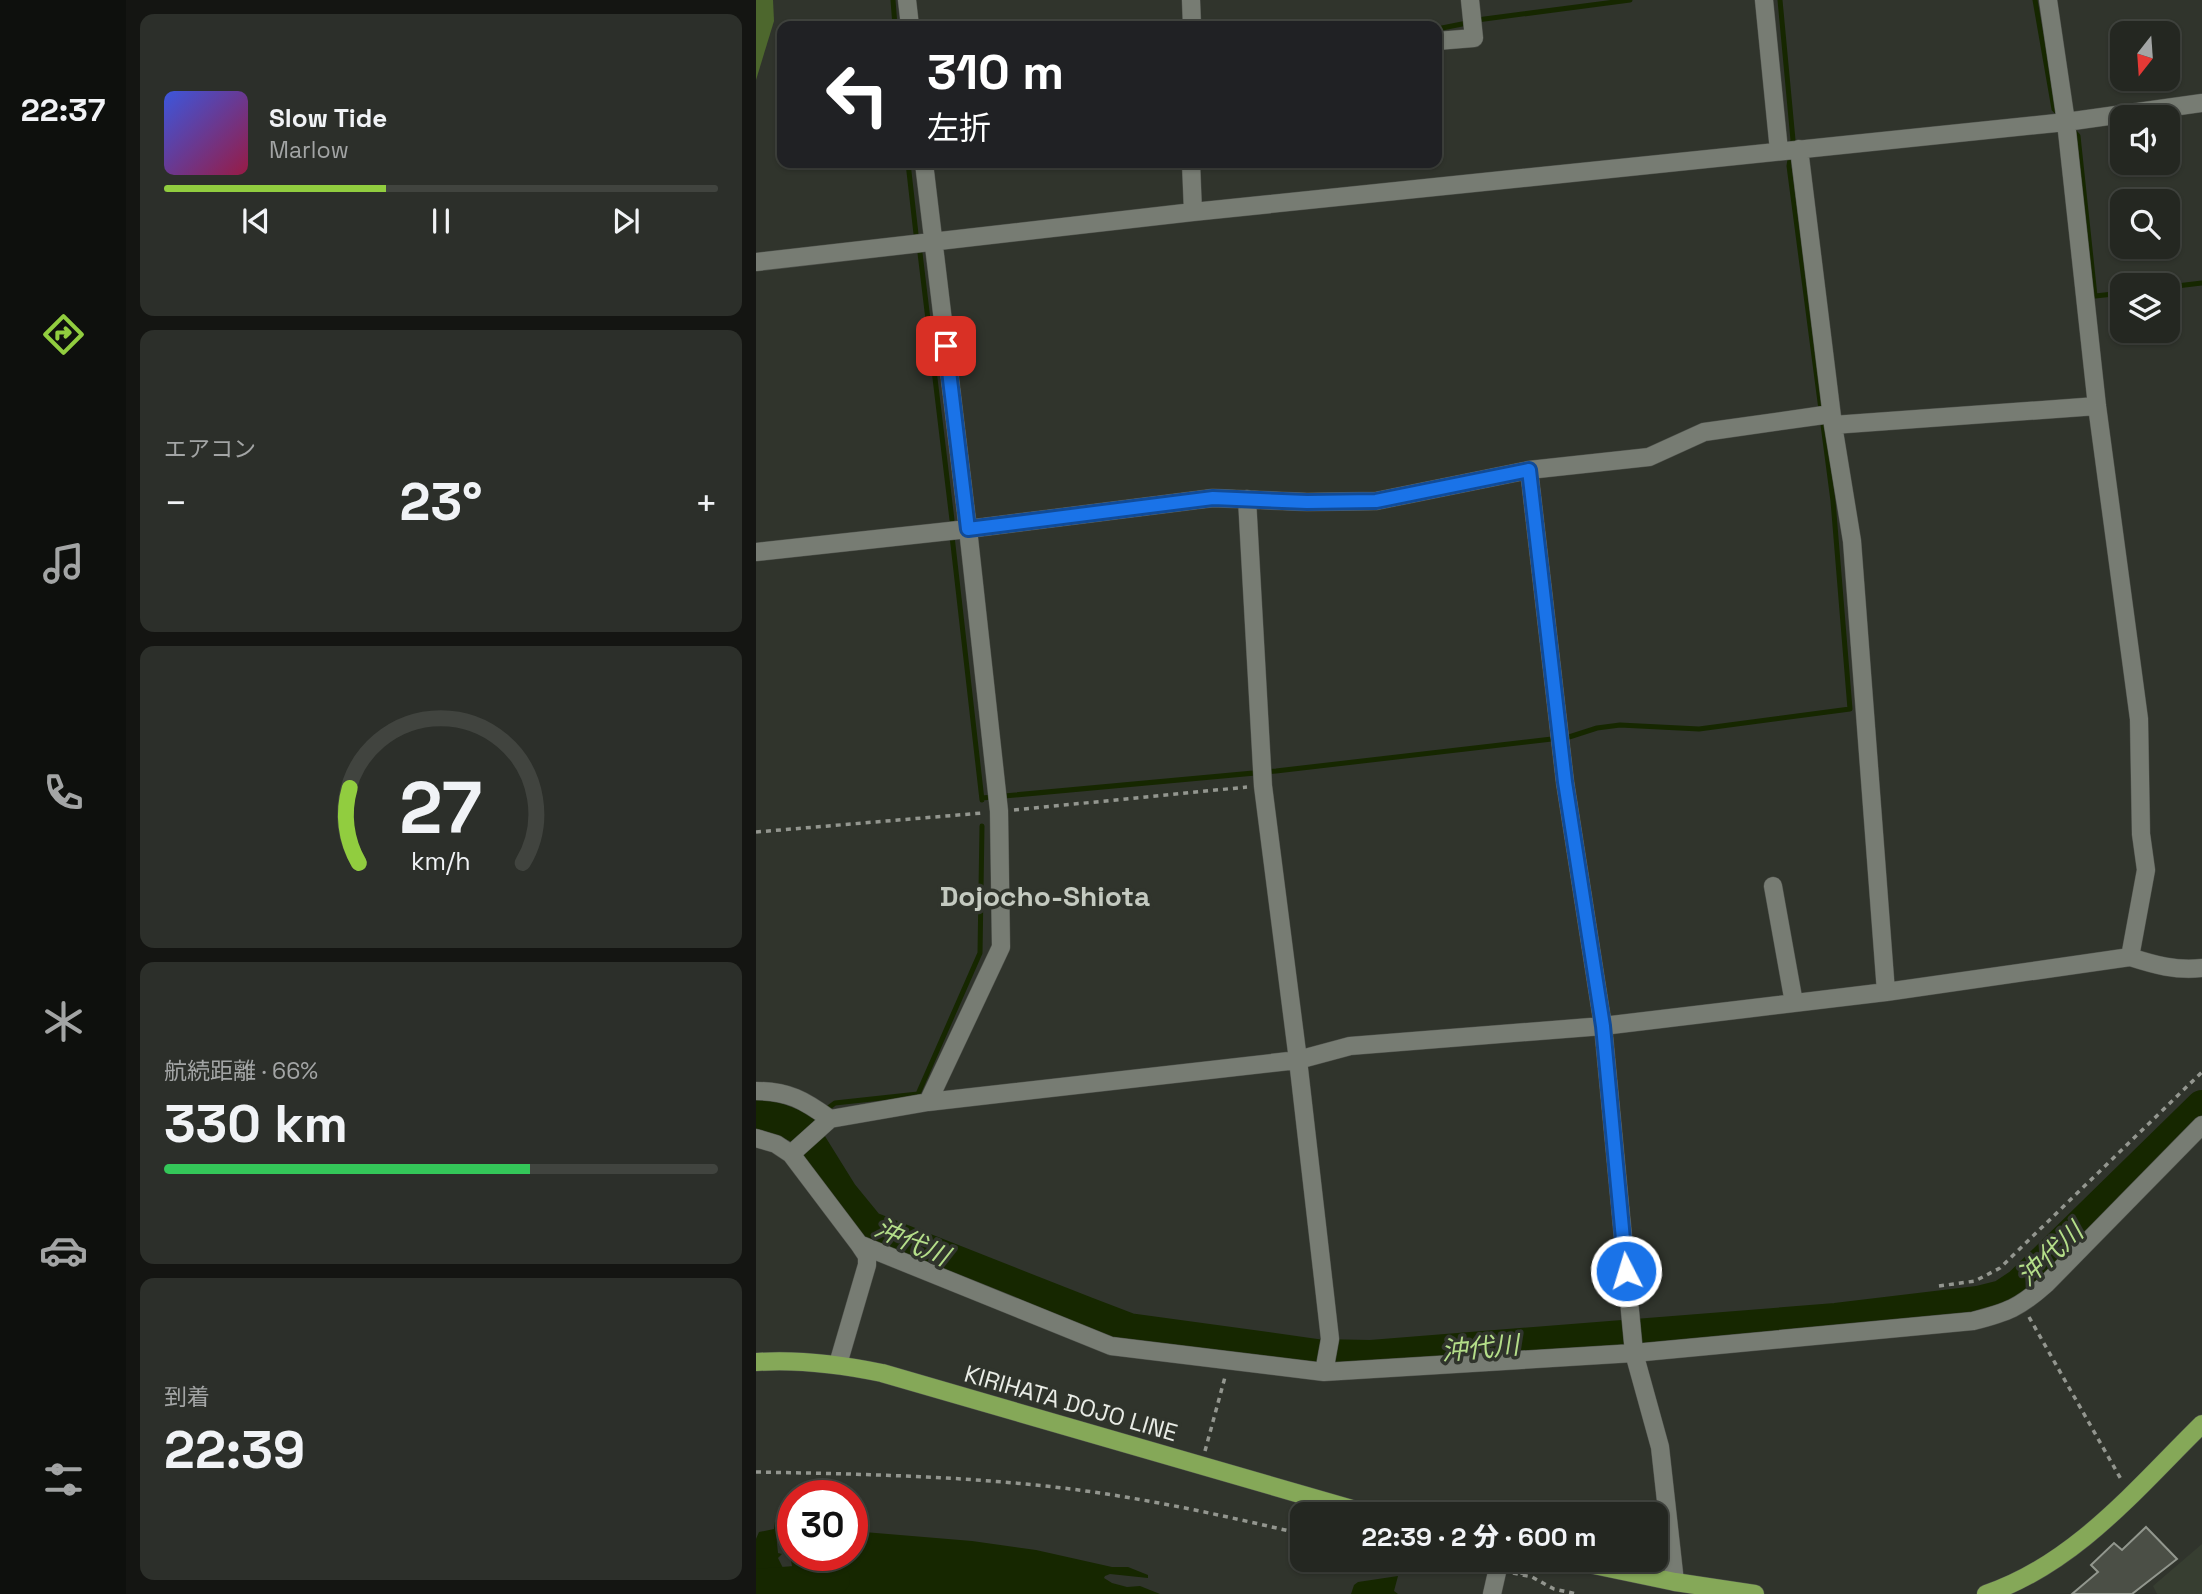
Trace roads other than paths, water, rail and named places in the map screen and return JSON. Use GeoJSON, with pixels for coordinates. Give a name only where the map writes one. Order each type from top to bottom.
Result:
{"type":"FeatureCollection","features":[{"type":"Feature","properties":{"kind":"main road","name":"KIRIHATA DOJO LINE"},"geometry":{"type":"LineString","coordinates":[[756,1362],[787,1360],[838,1364],[882,1373],[1326,1502]]}},
{"type":"Feature","properties":{"kind":"main road"},"geometry":{"type":"LineString","coordinates":[[1986,1594],[2008,1587],[2041,1569],[2093,1531],[2202,1424]]}},
{"type":"Feature","properties":{"kind":"main road"},"geometry":{"type":"LineString","coordinates":[[1627,1572],[1755,1594]]}},
{"type":"Feature","properties":{"kind":"street"},"geometry":{"type":"LineString","coordinates":[[907,0],[909,21]]}},
{"type":"Feature","properties":{"kind":"street"},"geometry":{"type":"LineString","coordinates":[[1191,0],[1192,21]]}},
{"type":"Feature","properties":{"kind":"street"},"geometry":{"type":"LineString","coordinates":[[1442,41],[1474,38],[1470,0]]}},
{"type":"Feature","properties":{"kind":"street"},"geometry":{"type":"LineString","coordinates":[[1764,0],[1779,151]]}},
{"type":"Feature","properties":{"kind":"street"},"geometry":{"type":"LineString","coordinates":[[2048,0],[2066,122],[2097,406],[2138,719],[2141,834],[2146,870],[2130,957]]}},
{"type":"Feature","properties":{"kind":"street"},"geometry":{"type":"LineString","coordinates":[[756,262],[1192,212],[2066,122],[2202,103]]}},
{"type":"Feature","properties":{"kind":"street"},"geometry":{"type":"LineString","coordinates":[[1799,149],[1832,420],[1852,541],[1886,992]]}},
{"type":"Feature","properties":{"kind":"street"},"geometry":{"type":"LineString","coordinates":[[925,168],[999,811],[1001,947],[928,1102]]}},
{"type":"Feature","properties":{"kind":"street"},"geometry":{"type":"LineString","coordinates":[[1191,168],[1192,212]]}},
{"type":"Feature","properties":{"kind":"street"},"geometry":{"type":"LineString","coordinates":[[756,552],[1213,498],[1376,501],[1529,470],[1649,457],[1704,432],[1832,420],[2097,406]]}},
{"type":"Feature","properties":{"kind":"street"},"geometry":{"type":"LineString","coordinates":[[1529,470],[1565,782],[1603,1026],[1634,1353],[1660,1447],[1675,1582]]}},
{"type":"Feature","properties":{"kind":"street"},"geometry":{"type":"LineString","coordinates":[[1247,499],[1263,786],[1330,1339],[1324,1372]]}},
{"type":"Feature","properties":{"kind":"street"},"geometry":{"type":"LineString","coordinates":[[1773,886],[1794,1003]]}},
{"type":"Feature","properties":{"kind":"street"},"geometry":{"type":"LineString","coordinates":[[791,1154],[830,1119],[928,1102],[1298,1060],[1350,1046],[1603,1026],[1886,992],[2130,957],[2164,967],[2185,970],[2202,968]]}},
{"type":"Feature","properties":{"kind":"street"},"geometry":{"type":"LineString","coordinates":[[756,1091],[783,1093],[806,1102],[830,1119]]}},
{"type":"Feature","properties":{"kind":"street"},"geometry":{"type":"LineString","coordinates":[[859,1244],[1111,1346],[1324,1372],[1634,1353],[1973,1321],[2022,1305],[2046,1284],[2202,1125]]}},
{"type":"Feature","properties":{"kind":"street"},"geometry":{"type":"LineString","coordinates":[[756,1138],[776,1144],[791,1154],[867,1256],[867,1265],[838,1364]]}},
{"type":"Feature","properties":{"kind":"waterway"},"geometry":{"type":"LineString","coordinates":[[893,0],[895,21]]}},
{"type":"Feature","properties":{"kind":"waterway"},"geometry":{"type":"LineString","coordinates":[[1477,20],[1630,0]]}},
{"type":"Feature","properties":{"kind":"waterway"},"geometry":{"type":"LineString","coordinates":[[982,798],[1276,771],[1569,737],[1597,728],[1620,725],[1699,729],[1850,709],[1833,501],[1789,166],[1793,140],[1780,0]]}},
{"type":"Feature","properties":{"kind":"waterway"},"geometry":{"type":"LineString","coordinates":[[2035,0],[2054,109],[2060,115]]}},
{"type":"Feature","properties":{"kind":"waterway"},"geometry":{"type":"LineString","coordinates":[[1442,28],[1467,23]]}},
{"type":"Feature","properties":{"kind":"waterway"},"geometry":{"type":"LineString","coordinates":[[2071,128],[2078,136],[2095,296],[2110,294]]}},
{"type":"Feature","properties":{"kind":"waterway"},"geometry":{"type":"LineString","coordinates":[[909,168],[916,234]]}},
{"type":"Feature","properties":{"kind":"waterway"},"geometry":{"type":"LineString","coordinates":[[920,253],[952,520]]}},
{"type":"Feature","properties":{"kind":"waterway"},"geometry":{"type":"LineString","coordinates":[[2180,286],[2202,283]]}},
{"type":"Feature","properties":{"kind":"waterway"},"geometry":{"type":"LineString","coordinates":[[952,536],[982,800]]}},
{"type":"Feature","properties":{"kind":"waterway"},"geometry":{"type":"LineString","coordinates":[[801,1128],[835,1103],[918,1094],[980,953],[982,826]]}},
{"type":"Feature","properties":{"kind":"waterway","name":"沖代川"},"geometry":{"type":"LineString","coordinates":[[756,1115],[765,1114],[801,1128],[842,1194],[869,1227],[1087,1313],[1129,1329],[1317,1355],[1371,1356],[1836,1319],[1978,1302],[2002,1296],[2020,1284],[2202,1106]]}},
{"type":"Feature","properties":{"kind":"waterway"},"geometry":{"type":"LineString","coordinates":[[756,1585],[834,1579]]}},
{"type":"Feature","properties":{"kind":"district","name":"Dojocho-Shiota"},"geometry":{"type":"Point","coordinates":[1045,896]}}]}
